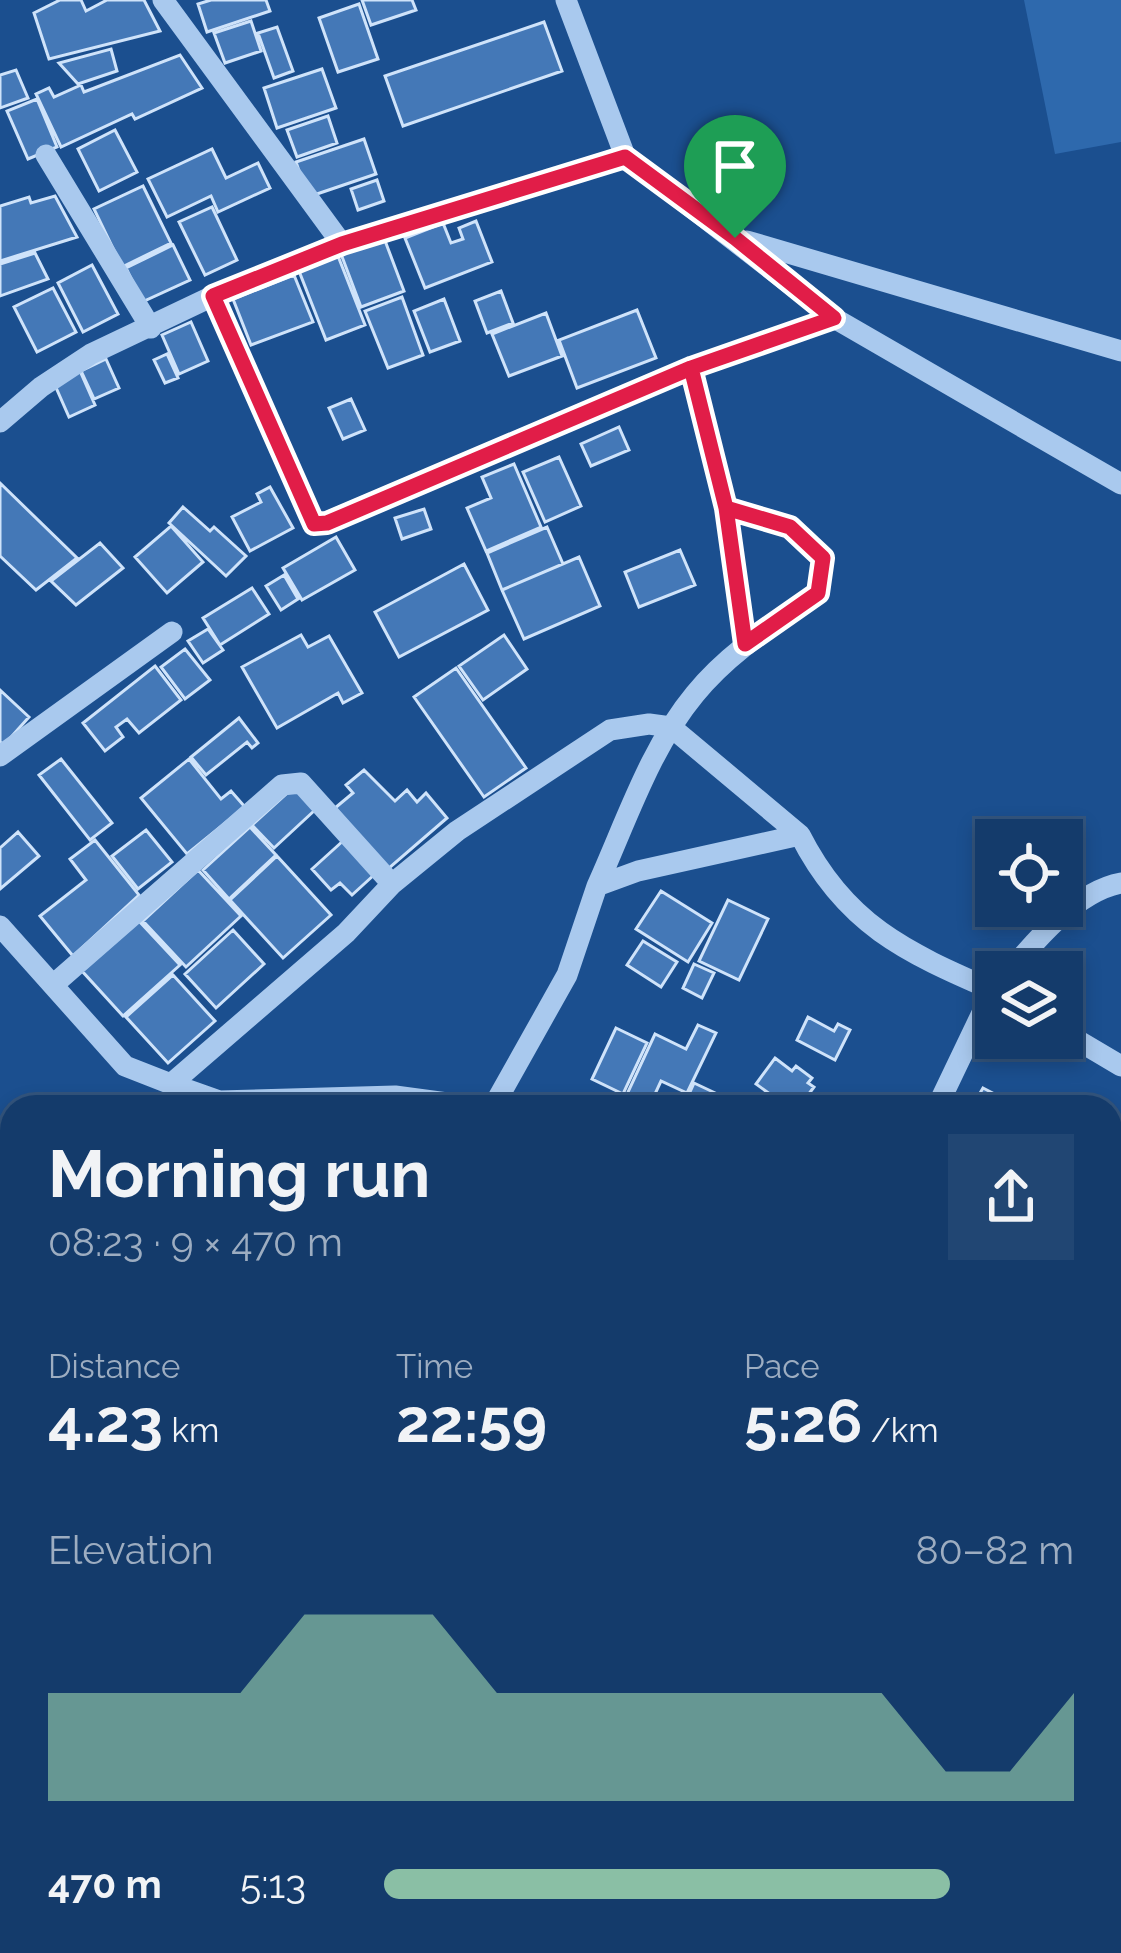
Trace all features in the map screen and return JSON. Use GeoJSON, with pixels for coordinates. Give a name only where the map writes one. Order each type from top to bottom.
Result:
{"type":"FeatureCollection","features":[{"type":"Feature","properties":{"kind":"street"},"geometry":{"type":"LineString","coordinates":[[566,0],[625,157],[834,318],[1121,484]]}},
{"type":"Feature","properties":{"kind":"street"},"geometry":{"type":"LineString","coordinates":[[169,1],[342,244]]}},
{"type":"Feature","properties":{"kind":"street"},"geometry":{"type":"LineString","coordinates":[[46,155],[151,328]]}},
{"type":"Feature","properties":{"kind":"street"},"geometry":{"type":"LineString","coordinates":[[0,422],[91,354],[213,296],[342,244],[625,157]]}},
{"type":"Feature","properties":{"kind":"street"},"geometry":{"type":"LineString","coordinates":[[735,238],[1121,351]]}},
{"type":"Feature","properties":{"kind":"street"},"geometry":{"type":"LineString","coordinates":[[213,296],[314,524],[327,523],[691,368],[834,318]]}},
{"type":"Feature","properties":{"kind":"street"},"geometry":{"type":"LineString","coordinates":[[500,1095],[567,975],[597,886],[671,727],[697,692],[745,644],[818,593],[823,558],[790,527],[726,508],[691,368]]}},
{"type":"Feature","properties":{"kind":"street"},"geometry":{"type":"LineString","coordinates":[[0,756],[172,632]]}},
{"type":"Feature","properties":{"kind":"street"},"geometry":{"type":"LineString","coordinates":[[171,1084],[346,933],[392,884],[457,832],[610,730],[649,724],[671,727],[800,835],[820,874],[878,932],[930,963],[975,982]]}},
{"type":"Feature","properties":{"kind":"street"},"geometry":{"type":"LineString","coordinates":[[53,985],[291,782],[301,783],[392,884]]}},
{"type":"Feature","properties":{"kind":"street"},"geometry":{"type":"LineString","coordinates":[[597,886],[638,871],[800,835]]}},
{"type":"Feature","properties":{"kind":"street"},"geometry":{"type":"LineString","coordinates":[[1026,951],[1080,904],[1110,885],[1121,884]]}},
{"type":"Feature","properties":{"kind":"street"},"geometry":{"type":"LineString","coordinates":[[0,926],[125,1066],[202,1095]]}},
{"type":"Feature","properties":{"kind":"street"},"geometry":{"type":"LineString","coordinates":[[943,1095],[975,1030]]}},
{"type":"Feature","properties":{"kind":"street"},"geometry":{"type":"LineString","coordinates":[[1083,1043],[1121,1066]]}},
{"type":"Feature","properties":{"kind":"path"},"geometry":{"type":"LineString","coordinates":[[726,508],[745,644]]}},
{"type":"Feature","properties":{"kind":"shaded area"},"geometry":{"type":"Polygon","coordinates":[[[1024,0],[1121,0],[1121,142],[1055,154],[1024,0]]]}},
{"type":"Feature","properties":{"kind":"building"},"geometry":{"type":"Polygon","coordinates":[[[60,0],[81,0],[86,11],[107,0],[144,0],[160,31],[49,59],[34,13],[60,0]]]}},
{"type":"Feature","properties":{"kind":"building"},"geometry":{"type":"Polygon","coordinates":[[[266,0],[270,11],[207,32],[198,4],[266,0]]]}},
{"type":"Feature","properties":{"kind":"building"},"geometry":{"type":"Polygon","coordinates":[[[362,0],[412,0],[416,10],[371,25],[362,0]]]}},
{"type":"Feature","properties":{"kind":"building"},"geometry":{"type":"Polygon","coordinates":[[[359,4],[378,59],[338,72],[319,18],[359,4]]]}},
{"type":"Feature","properties":{"kind":"building"},"geometry":{"type":"Polygon","coordinates":[[[251,21],[261,51],[225,63],[214,33],[251,21]]]}},
{"type":"Feature","properties":{"kind":"building"},"geometry":{"type":"Polygon","coordinates":[[[544,22],[562,71],[403,126],[385,76],[544,22]]]}},
{"type":"Feature","properties":{"kind":"building"},"geometry":{"type":"Polygon","coordinates":[[[277,27],[293,71],[274,78],[258,33],[277,27]]]}},
{"type":"Feature","properties":{"kind":"building"},"geometry":{"type":"Polygon","coordinates":[[[111,49],[117,71],[78,84],[59,63],[111,49]]]}},
{"type":"Feature","properties":{"kind":"building"},"geometry":{"type":"Polygon","coordinates":[[[180,55],[202,88],[61,147],[36,94],[49,88],[54,97],[81,85],[84,92],[180,55]]]}},
{"type":"Feature","properties":{"kind":"building"},"geometry":{"type":"Polygon","coordinates":[[[322,69],[336,108],[277,128],[264,88],[322,69]]]}},
{"type":"Feature","properties":{"kind":"building"},"geometry":{"type":"Polygon","coordinates":[[[16,70],[28,98],[0,108],[0,75],[16,70]]]}},
{"type":"Feature","properties":{"kind":"building"},"geometry":{"type":"Polygon","coordinates":[[[37,99],[57,147],[28,159],[7,111],[37,99]]]}},
{"type":"Feature","properties":{"kind":"building"},"geometry":{"type":"Polygon","coordinates":[[[328,116],[337,143],[297,157],[287,130],[328,116]]]}},
{"type":"Feature","properties":{"kind":"building"},"geometry":{"type":"Polygon","coordinates":[[[115,130],[137,172],[99,191],[78,149],[115,130]]]}},
{"type":"Feature","properties":{"kind":"building"},"geometry":{"type":"Polygon","coordinates":[[[364,139],[376,174],[308,197],[296,162],[364,139]]]}},
{"type":"Feature","properties":{"kind":"building"},"geometry":{"type":"Polygon","coordinates":[[[212,149],[226,178],[258,163],[270,188],[218,212],[211,196],[167,217],[148,179],[212,149]]]}},
{"type":"Feature","properties":{"kind":"building"},"geometry":{"type":"Polygon","coordinates":[[[377,180],[384,201],[358,210],[351,189],[377,180]]]}},
{"type":"Feature","properties":{"kind":"building"},"geometry":{"type":"Polygon","coordinates":[[[143,186],[171,243],[122,267],[94,209],[143,186]]]}},
{"type":"Feature","properties":{"kind":"building"},"geometry":{"type":"Polygon","coordinates":[[[55,196],[77,237],[0,261],[0,206],[29,197],[31,203],[55,196]]]}},
{"type":"Feature","properties":{"kind":"building"},"geometry":{"type":"Polygon","coordinates":[[[212,207],[237,260],[205,275],[179,222],[212,207]]]}},
{"type":"Feature","properties":{"kind":"building"},"geometry":{"type":"Polygon","coordinates":[[[476,221],[492,262],[425,288],[405,238],[443,223],[451,243],[463,239],[459,228],[476,221]]]}},
{"type":"Feature","properties":{"kind":"building"},"geometry":{"type":"Polygon","coordinates":[[[384,238],[404,291],[361,307],[341,254],[384,238]]]}},
{"type":"Feature","properties":{"kind":"building"},"geometry":{"type":"Polygon","coordinates":[[[173,245],[190,280],[142,302],[126,268],[173,245]]]}},
{"type":"Feature","properties":{"kind":"building"},"geometry":{"type":"Polygon","coordinates":[[[35,253],[48,279],[0,296],[0,264],[35,253]]]}},
{"type":"Feature","properties":{"kind":"building"},"geometry":{"type":"Polygon","coordinates":[[[338,256],[365,325],[326,340],[299,271],[338,256]]]}},
{"type":"Feature","properties":{"kind":"building"},"geometry":{"type":"Polygon","coordinates":[[[92,265],[118,314],[83,332],[58,283],[92,265]]]}},
{"type":"Feature","properties":{"kind":"building"},"geometry":{"type":"Polygon","coordinates":[[[294,275],[313,322],[251,345],[233,299],[294,275]]]}},
{"type":"Feature","properties":{"kind":"building"},"geometry":{"type":"Polygon","coordinates":[[[53,288],[76,332],[37,352],[14,307],[53,288]]]}},
{"type":"Feature","properties":{"kind":"building"},"geometry":{"type":"Polygon","coordinates":[[[501,291],[513,323],[487,333],[475,301],[501,291]]]}},
{"type":"Feature","properties":{"kind":"building"},"geometry":{"type":"Polygon","coordinates":[[[402,297],[423,355],[388,368],[365,311],[402,297]]]}},
{"type":"Feature","properties":{"kind":"building"},"geometry":{"type":"Polygon","coordinates":[[[444,299],[460,341],[430,352],[414,311],[444,299]]]}},
{"type":"Feature","properties":{"kind":"building"},"geometry":{"type":"Polygon","coordinates":[[[637,310],[656,358],[577,388],[559,340],[637,310]]]}},
{"type":"Feature","properties":{"kind":"building"},"geometry":{"type":"Polygon","coordinates":[[[546,313],[562,356],[509,376],[492,334],[546,313]]]}},
{"type":"Feature","properties":{"kind":"building"},"geometry":{"type":"Polygon","coordinates":[[[191,322],[208,361],[179,374],[162,335],[191,322]]]}},
{"type":"Feature","properties":{"kind":"building"},"geometry":{"type":"Polygon","coordinates":[[[167,354],[178,378],[165,383],[154,360],[167,354]]]}},
{"type":"Feature","properties":{"kind":"building"},"geometry":{"type":"Polygon","coordinates":[[[106,359],[119,388],[94,399],[81,371],[106,359]]]}},
{"type":"Feature","properties":{"kind":"building"},"geometry":{"type":"Polygon","coordinates":[[[80,371],[95,405],[69,417],[54,383],[80,371]]]}},
{"type":"Feature","properties":{"kind":"building"},"geometry":{"type":"Polygon","coordinates":[[[351,399],[365,430],[343,439],[329,408],[351,399]]]}},
{"type":"Feature","properties":{"kind":"building"},"geometry":{"type":"Polygon","coordinates":[[[619,427],[629,450],[591,466],[581,444],[619,427]]]}},
{"type":"Feature","properties":{"kind":"building"},"geometry":{"type":"Polygon","coordinates":[[[559,457],[581,506],[545,522],[523,472],[559,457]]]}},
{"type":"Feature","properties":{"kind":"building"},"geometry":{"type":"Polygon","coordinates":[[[514,464],[541,527],[486,551],[467,508],[491,498],[482,477],[514,464]]]}},
{"type":"Feature","properties":{"kind":"building"},"geometry":{"type":"Polygon","coordinates":[[[0,483],[77,558],[36,590],[0,556],[0,483]]]}},
{"type":"Feature","properties":{"kind":"building"},"geometry":{"type":"Polygon","coordinates":[[[270,487],[293,528],[250,551],[232,517],[261,502],[257,494],[270,487]]]}},
{"type":"Feature","properties":{"kind":"building"},"geometry":{"type":"Polygon","coordinates":[[[183,507],[246,556],[226,576],[169,523],[183,507]]]}},
{"type":"Feature","properties":{"kind":"building"},"geometry":{"type":"Polygon","coordinates":[[[424,509],[431,529],[402,539],[395,518],[424,509]]]}},
{"type":"Feature","properties":{"kind":"building"},"geometry":{"type":"Polygon","coordinates":[[[171,526],[203,562],[167,593],[135,557],[171,526]]]}},
{"type":"Feature","properties":{"kind":"building"},"geometry":{"type":"Polygon","coordinates":[[[547,527],[563,564],[502,590],[487,553],[547,527]]]}},
{"type":"Feature","properties":{"kind":"building"},"geometry":{"type":"Polygon","coordinates":[[[336,537],[355,570],[302,600],[283,568],[336,537]]]}},
{"type":"Feature","properties":{"kind":"building"},"geometry":{"type":"Polygon","coordinates":[[[100,543],[123,568],[76,605],[51,581],[100,543]]]}},
{"type":"Feature","properties":{"kind":"building"},"geometry":{"type":"Polygon","coordinates":[[[680,550],[695,585],[639,607],[625,572],[680,550]]]}},
{"type":"Feature","properties":{"kind":"building"},"geometry":{"type":"Polygon","coordinates":[[[579,557],[600,606],[524,639],[502,590],[579,557]]]}},
{"type":"Feature","properties":{"kind":"building"},"geometry":{"type":"Polygon","coordinates":[[[464,564],[488,610],[399,657],[375,612],[464,564]]]}},
{"type":"Feature","properties":{"kind":"building"},"geometry":{"type":"Polygon","coordinates":[[[284,575],[298,599],[281,610],[266,586],[284,575]]]}},
{"type":"Feature","properties":{"kind":"building"},"geometry":{"type":"Polygon","coordinates":[[[252,588],[269,614],[220,645],[203,618],[252,588]]]}},
{"type":"Feature","properties":{"kind":"building"},"geometry":{"type":"Polygon","coordinates":[[[208,629],[223,650],[203,663],[188,641],[208,629]]]}},
{"type":"Feature","properties":{"kind":"building"},"geometry":{"type":"Polygon","coordinates":[[[301,635],[308,647],[329,636],[362,693],[343,703],[338,693],[277,728],[242,667],[301,635]]]}},
{"type":"Feature","properties":{"kind":"building"},"geometry":{"type":"Polygon","coordinates":[[[504,635],[527,669],[483,700],[459,666],[504,635]]]}},
{"type":"Feature","properties":{"kind":"building"},"geometry":{"type":"Polygon","coordinates":[[[185,649],[210,680],[185,699],[161,667],[185,649]]]}},
{"type":"Feature","properties":{"kind":"building"},"geometry":{"type":"Polygon","coordinates":[[[155,666],[181,700],[139,733],[127,719],[116,727],[123,737],[105,751],[83,723],[155,666]]]}},
{"type":"Feature","properties":{"kind":"building"},"geometry":{"type":"Polygon","coordinates":[[[456,668],[526,768],[484,797],[414,697],[456,668]]]}},
{"type":"Feature","properties":{"kind":"building"},"geometry":{"type":"Polygon","coordinates":[[[0,690],[29,717],[4,745],[0,742],[0,690]]]}},
{"type":"Feature","properties":{"kind":"building"},"geometry":{"type":"Polygon","coordinates":[[[239,718],[258,743],[252,748],[247,742],[206,775],[191,757],[239,718]]]}},
{"type":"Feature","properties":{"kind":"building"},"geometry":{"type":"Polygon","coordinates":[[[61,759],[112,823],[90,840],[39,775],[61,759]]]}},
{"type":"Feature","properties":{"kind":"building"},"geometry":{"type":"Polygon","coordinates":[[[189,759],[221,799],[231,791],[245,807],[187,854],[141,798],[189,759]]]}},
{"type":"Feature","properties":{"kind":"building"},"geometry":{"type":"Polygon","coordinates":[[[364,770],[395,801],[407,790],[417,802],[426,793],[447,818],[388,869],[335,808],[353,793],[346,785],[364,770]]]}},
{"type":"Feature","properties":{"kind":"building"},"geometry":{"type":"Polygon","coordinates":[[[294,787],[315,810],[274,848],[252,825],[294,787]]]}},
{"type":"Feature","properties":{"kind":"building"},"geometry":{"type":"Polygon","coordinates":[[[250,827],[276,855],[229,899],[203,870],[250,827]]]}},
{"type":"Feature","properties":{"kind":"building"},"geometry":{"type":"Polygon","coordinates":[[[146,830],[172,862],[138,889],[112,856],[146,830]]]}},
{"type":"Feature","properties":{"kind":"building"},"geometry":{"type":"Polygon","coordinates":[[[18,832],[39,856],[0,889],[0,848],[18,832]]]}},
{"type":"Feature","properties":{"kind":"building"},"geometry":{"type":"Polygon","coordinates":[[[95,840],[139,895],[73,956],[40,916],[86,880],[70,859],[95,840]]]}},
{"type":"Feature","properties":{"kind":"building"},"geometry":{"type":"Polygon","coordinates":[[[344,840],[375,874],[352,895],[340,883],[331,890],[312,869],[344,840]]]}},
{"type":"Feature","properties":{"kind":"building"},"geometry":{"type":"Polygon","coordinates":[[[277,856],[331,915],[283,958],[230,900],[277,856]]]}},
{"type":"Feature","properties":{"kind":"building"},"geometry":{"type":"Polygon","coordinates":[[[198,870],[241,916],[186,967],[143,921],[198,870]]]}},
{"type":"Feature","properties":{"kind":"building"},"geometry":{"type":"Polygon","coordinates":[[[661,891],[712,923],[688,962],[636,929],[661,891]]]}},
{"type":"Feature","properties":{"kind":"building"},"geometry":{"type":"Polygon","coordinates":[[[728,900],[768,919],[739,980],[699,961],[728,900]]]}},
{"type":"Feature","properties":{"kind":"building"},"geometry":{"type":"Polygon","coordinates":[[[138,920],[180,965],[123,1016],[82,971],[138,920]]]}},
{"type":"Feature","properties":{"kind":"building"},"geometry":{"type":"Polygon","coordinates":[[[233,930],[264,964],[216,1008],[185,974],[233,930]]]}},
{"type":"Feature","properties":{"kind":"building"},"geometry":{"type":"Polygon","coordinates":[[[643,941],[677,962],[661,987],[627,965],[643,941]]]}},
{"type":"Feature","properties":{"kind":"building"},"geometry":{"type":"Polygon","coordinates":[[[694,964],[714,973],[702,998],[683,988],[694,964]]]}},
{"type":"Feature","properties":{"kind":"building"},"geometry":{"type":"Polygon","coordinates":[[[173,975],[215,1021],[168,1063],[126,1017],[173,975]]]}},
{"type":"Feature","properties":{"kind":"building"},"geometry":{"type":"Polygon","coordinates":[[[808,1017],[834,1031],[838,1024],[850,1030],[835,1060],[797,1040],[808,1017]]]}},
{"type":"Feature","properties":{"kind":"building"},"geometry":{"type":"Polygon","coordinates":[[[698,1025],[716,1033],[687,1093],[661,1081],[655,1095],[627,1095],[655,1034],[686,1049],[698,1025]]]}},
{"type":"Feature","properties":{"kind":"building"},"geometry":{"type":"Polygon","coordinates":[[[616,1028],[647,1043],[623,1094],[592,1079],[616,1028]]]}},
{"type":"Feature","properties":{"kind":"building"},"geometry":{"type":"Polygon","coordinates":[[[775,1058],[792,1071],[796,1066],[812,1078],[808,1083],[814,1087],[808,1095],[771,1095],[756,1084],[775,1058]]]}},
{"type":"Feature","properties":{"kind":"building"},"geometry":{"type":"Polygon","coordinates":[[[694,1083],[720,1095],[688,1095],[694,1083]]]}},
{"type":"Feature","properties":{"kind":"route"},"geometry":{"type":"LineString","coordinates":[[735,238],[625,157],[342,244],[213,296],[314,524],[327,523],[691,368],[726,508],[790,527],[823,558],[818,593],[745,644],[726,508],[691,368],[834,318],[735,238]]}}]}
